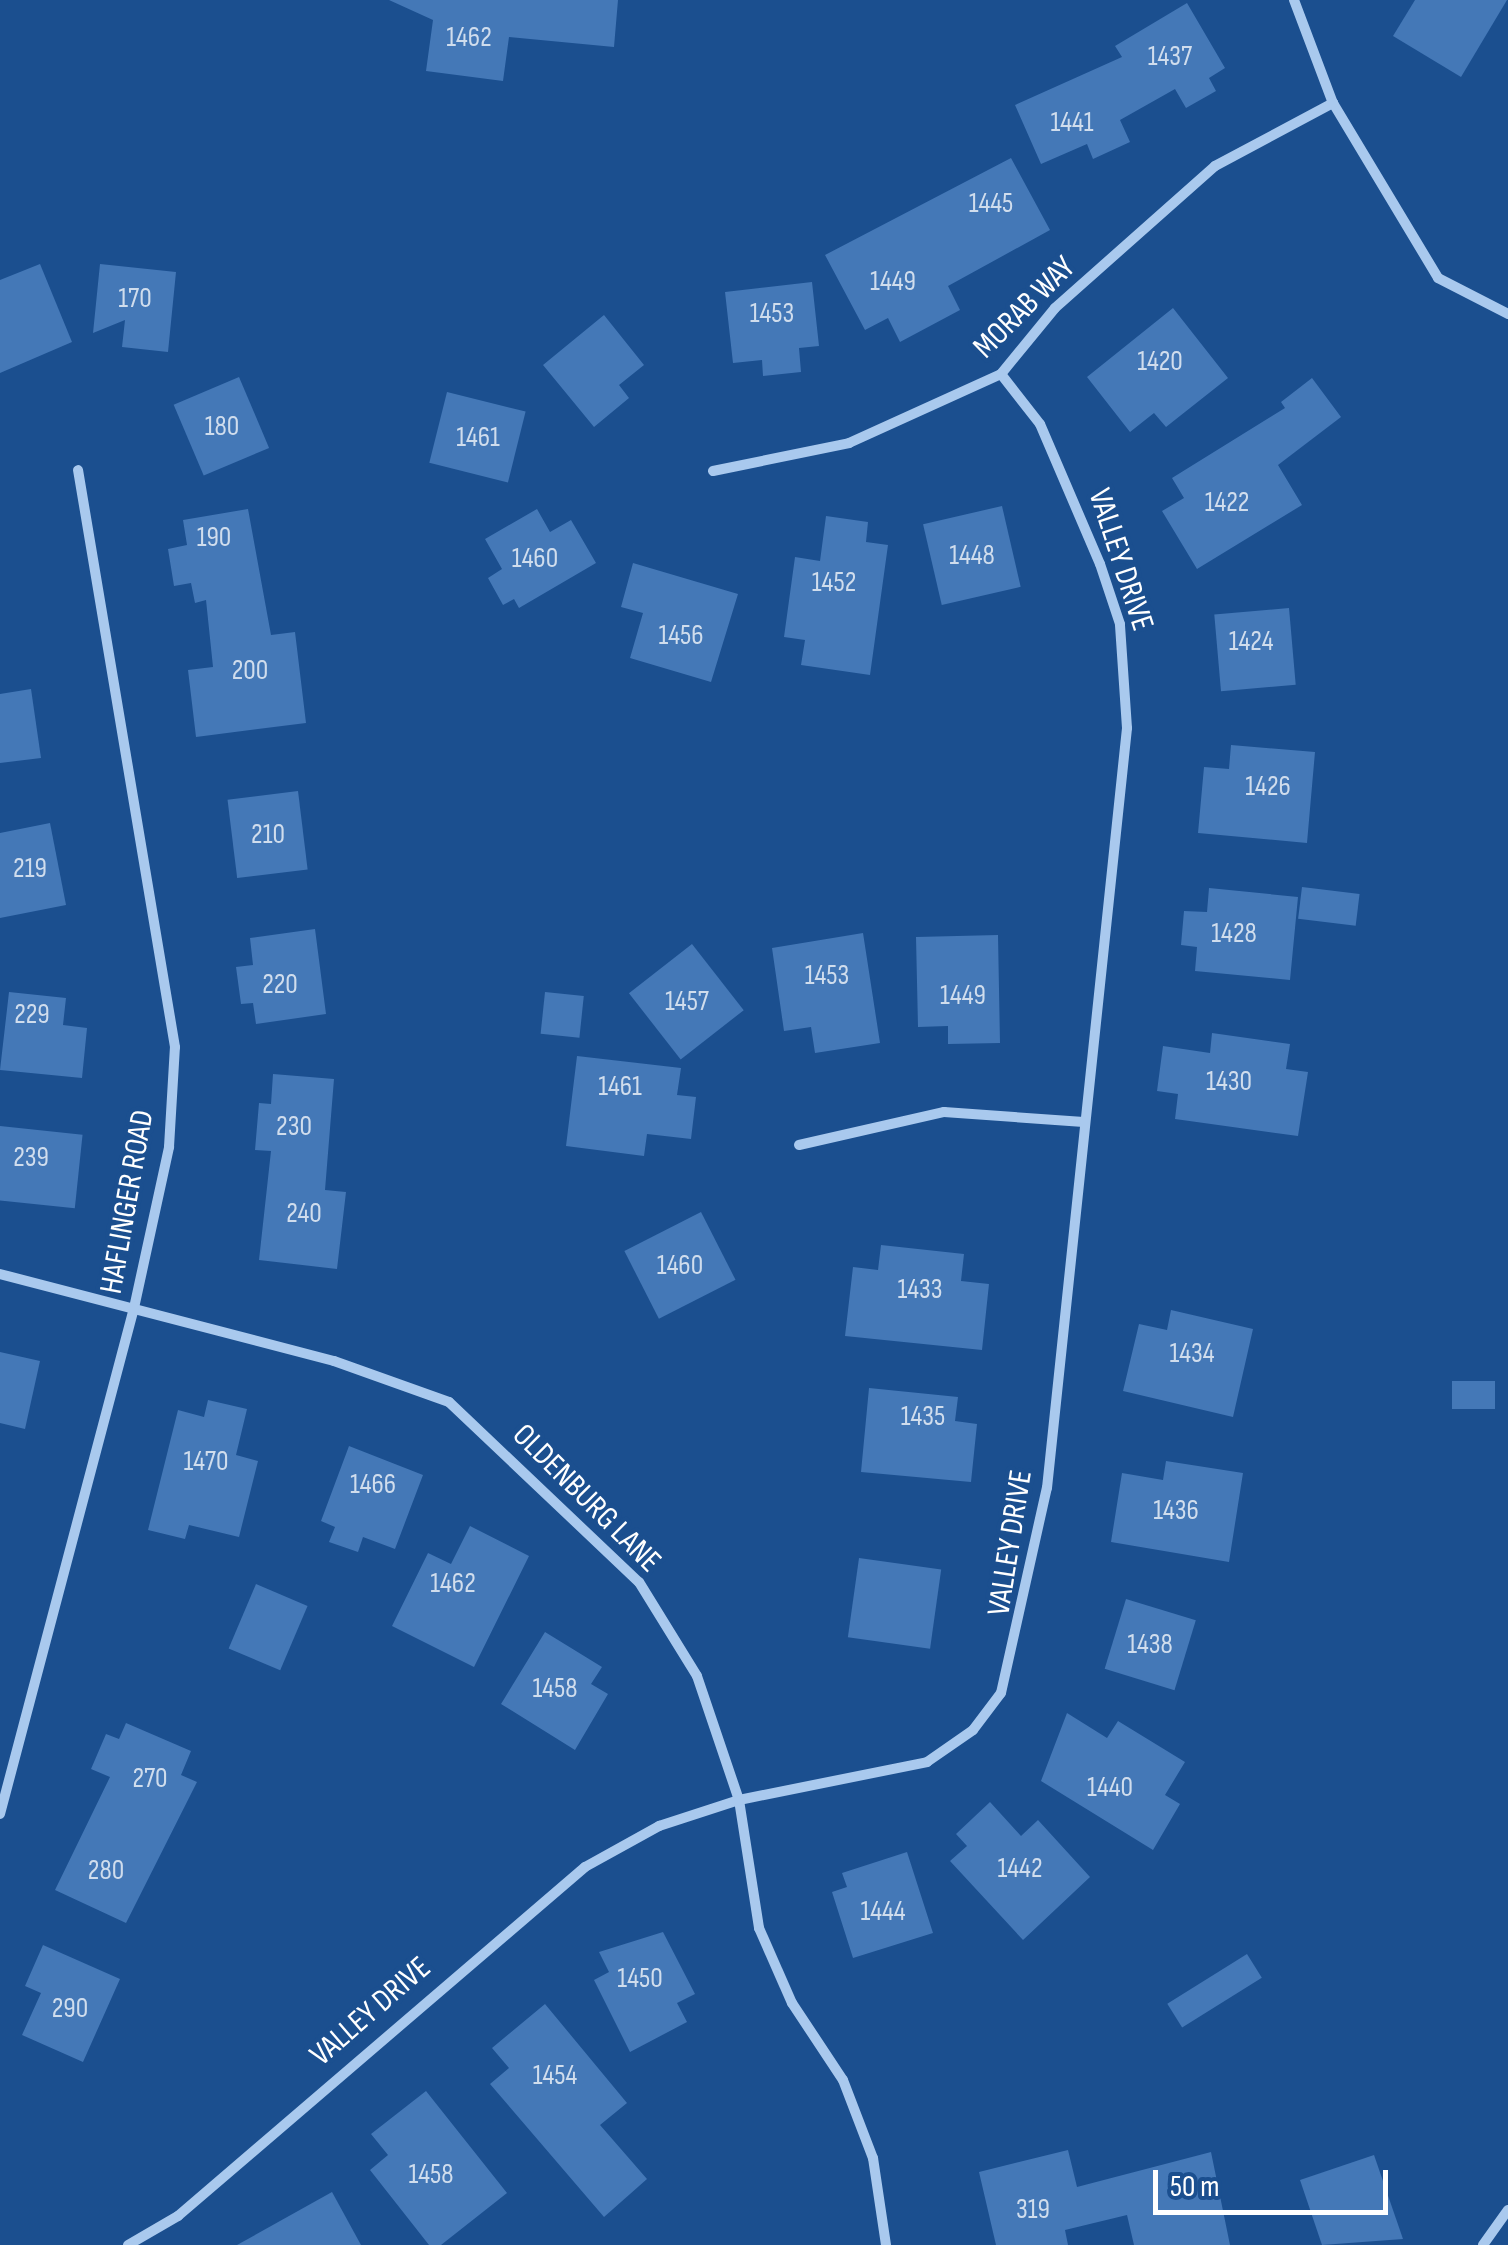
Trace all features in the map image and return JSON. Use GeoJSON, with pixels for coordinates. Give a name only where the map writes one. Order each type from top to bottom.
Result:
{"type":"FeatureCollection","features":[{"type":"Feature","properties":{"kind":"street"},"geometry":{"type":"LineString","coordinates":[[1294,0],[1333,103],[1438,278],[1508,314]]}},
{"type":"Feature","properties":{"kind":"street","name":"MORAB WAY"},"geometry":{"type":"LineString","coordinates":[[713,470],[849,442],[1001,374],[1055,308],[1214,166],[1333,103]]}},
{"type":"Feature","properties":{"kind":"street","name":"VALLEY DRIVE"},"geometry":{"type":"LineString","coordinates":[[128,2245],[178,2216],[554,1890],[659,1826],[739,1800],[927,1762],[972,1730],[1001,1693],[1045,1505],[1126,676],[1120,624],[1071,488],[1040,424],[1001,374]]}},
{"type":"Feature","properties":{"kind":"street","name":"HAFLINGER ROAD"},"geometry":{"type":"LineString","coordinates":[[0,1814],[134,1308],[169,1148],[175,1047],[78,470]]}},
{"type":"Feature","properties":{"kind":"street"},"geometry":{"type":"LineString","coordinates":[[799,1145],[944,1112],[1084,1122]]}},
{"type":"Feature","properties":{"kind":"street","name":"OLDENBURG LANE"},"geometry":{"type":"LineString","coordinates":[[0,1274],[134,1308],[449,1402],[639,1582],[696,1676],[739,1800],[759,1928],[792,2003],[843,2080],[873,2158],[886,2245]]}},
{"type":"Feature","properties":{"kind":"street"},"geometry":{"type":"LineString","coordinates":[[1483,2245],[1508,2210]]}},
{"type":"Feature","properties":{"kind":"building"},"geometry":{"type":"Polygon","coordinates":[[[389,0],[618,0],[614,47],[509,37],[503,81],[426,71],[433,20],[389,0]]]}},
{"type":"Feature","properties":{"kind":"building"},"geometry":{"type":"Polygon","coordinates":[[[1415,0],[1507,0],[1461,77],[1393,36],[1415,0]]]}},
{"type":"Feature","properties":{"kind":"building"},"geometry":{"type":"Polygon","coordinates":[[[1187,3],[1225,68],[1209,78],[1216,91],[1186,108],[1175,89],[1120,120],[1130,142],[1093,159],[1087,144],[1041,164],[1015,105],[1122,57],[1115,46],[1187,3]]]}},
{"type":"Feature","properties":{"kind":"building"},"geometry":{"type":"Polygon","coordinates":[[[1011,158],[1050,230],[948,286],[960,310],[900,342],[888,318],[865,330],[825,255],[1011,158]]]}},
{"type":"Feature","properties":{"kind":"building"},"geometry":{"type":"Polygon","coordinates":[[[40,264],[72,342],[0,373],[0,280],[40,264]]]}},
{"type":"Feature","properties":{"kind":"building"},"geometry":{"type":"Polygon","coordinates":[[[100,264],[176,272],[168,352],[122,347],[125,320],[93,333],[100,264]]]}},
{"type":"Feature","properties":{"kind":"building"},"geometry":{"type":"Polygon","coordinates":[[[812,282],[819,346],[799,348],[801,372],[763,376],[762,360],[733,363],[725,292],[812,282]]]}},
{"type":"Feature","properties":{"kind":"building"},"geometry":{"type":"Polygon","coordinates":[[[1173,308],[1228,378],[1166,427],[1154,413],[1130,432],[1087,377],[1173,308]]]}},
{"type":"Feature","properties":{"kind":"building"},"geometry":{"type":"Polygon","coordinates":[[[604,315],[644,365],[619,385],[629,398],[594,427],[543,365],[604,315]]]}},
{"type":"Feature","properties":{"kind":"building"},"geometry":{"type":"Polygon","coordinates":[[[239,377],[269,448],[204,476],[174,405],[239,377]]]}},
{"type":"Feature","properties":{"kind":"building"},"geometry":{"type":"Polygon","coordinates":[[[1312,378],[1341,417],[1278,465],[1302,505],[1197,569],[1162,511],[1184,498],[1172,478],[1285,408],[1281,402],[1312,378]]]}},
{"type":"Feature","properties":{"kind":"building"},"geometry":{"type":"Polygon","coordinates":[[[447,392],[526,412],[508,482],[429,463],[447,392]]]}},
{"type":"Feature","properties":{"kind":"building"},"geometry":{"type":"Polygon","coordinates":[[[1002,506],[1021,587],[942,605],[923,524],[1002,506]]]}},
{"type":"Feature","properties":{"kind":"building"},"geometry":{"type":"Polygon","coordinates":[[[248,509],[271,635],[295,632],[306,723],[196,737],[188,670],[213,667],[206,600],[195,603],[191,583],[174,586],[168,549],[187,545],[183,520],[248,509]]]}},
{"type":"Feature","properties":{"kind":"building"},"geometry":{"type":"Polygon","coordinates":[[[537,509],[550,532],[571,520],[596,563],[519,608],[514,599],[503,605],[488,578],[502,569],[485,539],[537,509]]]}},
{"type":"Feature","properties":{"kind":"building"},"geometry":{"type":"Polygon","coordinates":[[[826,516],[868,522],[866,542],[888,545],[870,675],[801,665],[805,640],[784,637],[795,557],[820,561],[826,516]]]}},
{"type":"Feature","properties":{"kind":"building"},"geometry":{"type":"Polygon","coordinates":[[[633,563],[738,594],[711,682],[630,658],[643,613],[621,607],[633,563]]]}},
{"type":"Feature","properties":{"kind":"building"},"geometry":{"type":"Polygon","coordinates":[[[1289,608],[1296,685],[1221,691],[1214,615],[1289,608]]]}},
{"type":"Feature","properties":{"kind":"building"},"geometry":{"type":"Polygon","coordinates":[[[31,689],[41,758],[0,763],[0,694],[31,689]]]}},
{"type":"Feature","properties":{"kind":"building"},"geometry":{"type":"Polygon","coordinates":[[[1231,745],[1315,752],[1307,843],[1198,833],[1204,767],[1229,769],[1231,745]]]}},
{"type":"Feature","properties":{"kind":"building"},"geometry":{"type":"Polygon","coordinates":[[[298,791],[308,869],[237,878],[228,800],[298,791]]]}},
{"type":"Feature","properties":{"kind":"building"},"geometry":{"type":"Polygon","coordinates":[[[50,823],[66,905],[0,918],[0,833],[50,823]]]}},
{"type":"Feature","properties":{"kind":"building"},"geometry":{"type":"Polygon","coordinates":[[[1302,887],[1360,894],[1356,926],[1298,919],[1302,887]]]}},
{"type":"Feature","properties":{"kind":"building"},"geometry":{"type":"Polygon","coordinates":[[[1209,888],[1298,897],[1290,980],[1195,971],[1197,947],[1181,945],[1184,911],[1207,912],[1209,888]]]}},
{"type":"Feature","properties":{"kind":"building"},"geometry":{"type":"Polygon","coordinates":[[[315,929],[326,1014],[256,1024],[253,1003],[241,1004],[236,967],[253,965],[250,938],[315,929]]]}},
{"type":"Feature","properties":{"kind":"building"},"geometry":{"type":"Polygon","coordinates":[[[863,933],[880,1043],[815,1053],[811,1027],[784,1031],[772,948],[863,933]]]}},
{"type":"Feature","properties":{"kind":"building"},"geometry":{"type":"Polygon","coordinates":[[[998,935],[1000,1043],[948,1044],[948,1026],[918,1027],[916,937],[998,935]]]}},
{"type":"Feature","properties":{"kind":"building"},"geometry":{"type":"Polygon","coordinates":[[[692,944],[744,1010],[681,1059],[629,993],[692,944]]]}},
{"type":"Feature","properties":{"kind":"building"},"geometry":{"type":"Polygon","coordinates":[[[9,992],[66,998],[63,1025],[87,1028],[82,1078],[0,1070],[9,992]]]}},
{"type":"Feature","properties":{"kind":"building"},"geometry":{"type":"Polygon","coordinates":[[[545,992],[584,996],[579,1038],[541,1034],[545,992]]]}},
{"type":"Feature","properties":{"kind":"building"},"geometry":{"type":"Polygon","coordinates":[[[1212,1033],[1290,1044],[1286,1069],[1308,1072],[1298,1136],[1175,1119],[1178,1094],[1157,1091],[1163,1046],[1210,1053],[1212,1033]]]}},
{"type":"Feature","properties":{"kind":"building"},"geometry":{"type":"Polygon","coordinates":[[[577,1056],[681,1068],[677,1095],[696,1097],[691,1139],[647,1134],[644,1156],[566,1146],[577,1056]]]}},
{"type":"Feature","properties":{"kind":"building"},"geometry":{"type":"Polygon","coordinates":[[[273,1074],[334,1079],[325,1190],[346,1192],[337,1269],[259,1260],[271,1151],[255,1150],[259,1103],[271,1104],[273,1074]]]}},
{"type":"Feature","properties":{"kind":"building"},"geometry":{"type":"Polygon","coordinates":[[[0,1126],[83,1135],[75,1208],[0,1200],[0,1126]]]}},
{"type":"Feature","properties":{"kind":"building"},"geometry":{"type":"Polygon","coordinates":[[[701,1212],[736,1280],[659,1319],[624,1251],[701,1212]]]}},
{"type":"Feature","properties":{"kind":"building"},"geometry":{"type":"Polygon","coordinates":[[[881,1245],[964,1254],[961,1281],[989,1284],[982,1350],[845,1336],[853,1267],[878,1270],[881,1245]]]}},
{"type":"Feature","properties":{"kind":"building"},"geometry":{"type":"Polygon","coordinates":[[[1171,1310],[1253,1329],[1233,1417],[1123,1391],[1139,1324],[1167,1330],[1171,1310]]]}},
{"type":"Feature","properties":{"kind":"building"},"geometry":{"type":"Polygon","coordinates":[[[0,1352],[40,1361],[25,1429],[0,1423],[0,1352]]]}},
{"type":"Feature","properties":{"kind":"building"},"geometry":{"type":"Polygon","coordinates":[[[1452,1381],[1495,1381],[1495,1409],[1452,1409],[1452,1381]]]}},
{"type":"Feature","properties":{"kind":"building"},"geometry":{"type":"Polygon","coordinates":[[[869,1388],[958,1397],[955,1421],[977,1424],[971,1482],[861,1472],[869,1388]]]}},
{"type":"Feature","properties":{"kind":"building"},"geometry":{"type":"Polygon","coordinates":[[[208,1400],[247,1409],[236,1455],[258,1461],[239,1537],[189,1525],[185,1539],[148,1530],[178,1410],[204,1417],[208,1400]]]}},
{"type":"Feature","properties":{"kind":"building"},"geometry":{"type":"Polygon","coordinates":[[[349,1446],[423,1475],[395,1549],[363,1537],[358,1552],[329,1542],[335,1527],[321,1521],[349,1446]]]}},
{"type":"Feature","properties":{"kind":"building"},"geometry":{"type":"Polygon","coordinates":[[[1166,1461],[1243,1473],[1229,1562],[1111,1542],[1122,1473],[1163,1480],[1166,1461]]]}},
{"type":"Feature","properties":{"kind":"building"},"geometry":{"type":"Polygon","coordinates":[[[470,1526],[529,1556],[474,1667],[392,1626],[428,1553],[451,1564],[470,1526]]]}},
{"type":"Feature","properties":{"kind":"building"},"geometry":{"type":"Polygon","coordinates":[[[859,1558],[941,1570],[930,1649],[848,1637],[859,1558]]]}},
{"type":"Feature","properties":{"kind":"building"},"geometry":{"type":"Polygon","coordinates":[[[256,1584],[308,1606],[280,1670],[229,1648],[256,1584]]]}},
{"type":"Feature","properties":{"kind":"building"},"geometry":{"type":"Polygon","coordinates":[[[1126,1599],[1196,1620],[1174,1690],[1105,1669],[1126,1599]]]}},
{"type":"Feature","properties":{"kind":"building"},"geometry":{"type":"Polygon","coordinates":[[[545,1632],[602,1667],[591,1684],[608,1694],[575,1750],[501,1704],[545,1632]]]}},
{"type":"Feature","properties":{"kind":"building"},"geometry":{"type":"Polygon","coordinates":[[[1067,1713],[1107,1738],[1118,1721],[1185,1762],[1165,1795],[1180,1804],[1153,1850],[1041,1781],[1067,1713]]]}},
{"type":"Feature","properties":{"kind":"building"},"geometry":{"type":"Polygon","coordinates":[[[126,1723],[191,1751],[181,1775],[197,1782],[126,1923],[55,1890],[110,1777],[91,1769],[106,1734],[119,1739],[126,1723]]]}},
{"type":"Feature","properties":{"kind":"building"},"geometry":{"type":"Polygon","coordinates":[[[990,1802],[1021,1836],[1038,1820],[1090,1877],[1023,1940],[950,1861],[967,1846],[956,1834],[990,1802]]]}},
{"type":"Feature","properties":{"kind":"building"},"geometry":{"type":"Polygon","coordinates":[[[907,1852],[933,1933],[853,1958],[832,1892],[847,1887],[842,1873],[907,1852]]]}},
{"type":"Feature","properties":{"kind":"building"},"geometry":{"type":"Polygon","coordinates":[[[663,1932],[695,1994],[677,2003],[687,2022],[630,2052],[594,1980],[609,1972],[599,1952],[663,1932]]]}},
{"type":"Feature","properties":{"kind":"building"},"geometry":{"type":"Polygon","coordinates":[[[43,1945],[120,1979],[83,2062],[22,2035],[41,1993],[25,1986],[43,1945]]]}},
{"type":"Feature","properties":{"kind":"building"},"geometry":{"type":"Polygon","coordinates":[[[1247,1954],[1262,1978],[1182,2028],[1167,2004],[1247,1954]]]}},
{"type":"Feature","properties":{"kind":"building"},"geometry":{"type":"Polygon","coordinates":[[[545,2004],[627,2103],[600,2125],[647,2179],[604,2217],[490,2084],[509,2068],[492,2048],[545,2004]]]}},
{"type":"Feature","properties":{"kind":"building"},"geometry":{"type":"Polygon","coordinates":[[[426,2091],[507,2193],[441,2245],[429,2245],[370,2170],[388,2155],[371,2134],[426,2091]]]}},
{"type":"Feature","properties":{"kind":"building"},"geometry":{"type":"Polygon","coordinates":[[[1068,2150],[1077,2187],[1211,2152],[1230,2245],[1134,2245],[1127,2215],[1065,2230],[1068,2245],[996,2245],[979,2172],[1068,2150]]]}},
{"type":"Feature","properties":{"kind":"building"},"geometry":{"type":"Polygon","coordinates":[[[1374,2155],[1403,2239],[1322,2245],[1300,2180],[1374,2155]]]}},
{"type":"Feature","properties":{"kind":"building"},"geometry":{"type":"Polygon","coordinates":[[[332,2192],[361,2245],[237,2245],[332,2192]]]}}]}
